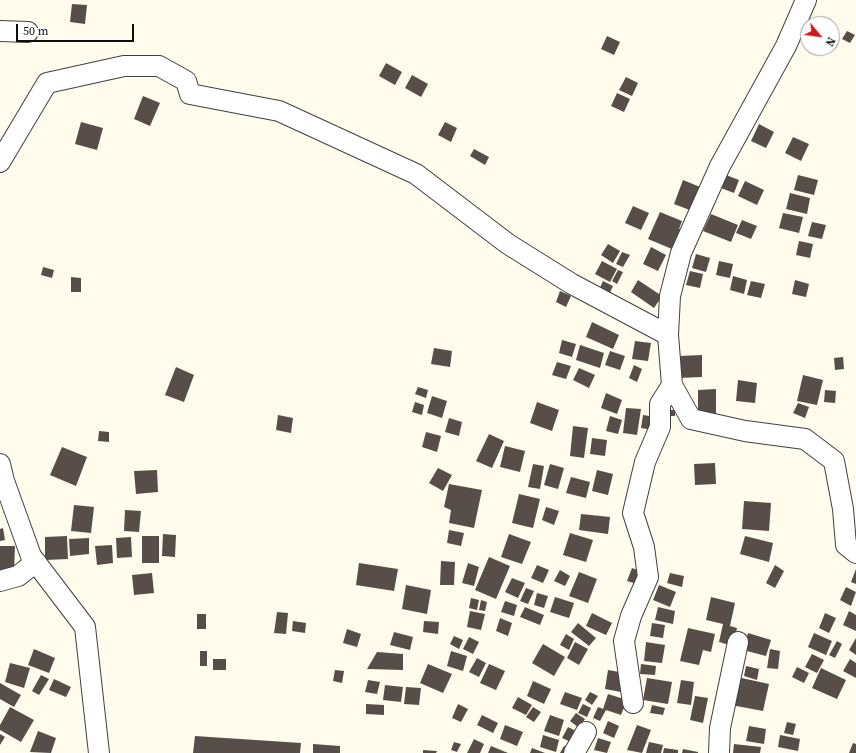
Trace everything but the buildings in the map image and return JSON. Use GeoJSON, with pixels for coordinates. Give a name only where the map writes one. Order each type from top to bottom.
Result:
{"type":"FeatureCollection","features":[{"type":"Feature","properties":{"kind":"street"},"geometry":{"type":"LineString","coordinates":[[806,0],[786,46],[720,166],[681,253],[670,296],[668,335],[672,385],[691,419],[745,431],[805,439],[834,461],[846,545],[856,553]]}},
{"type":"Feature","properties":{"kind":"street"},"geometry":{"type":"LineString","coordinates":[[0,31],[28,32]]}},
{"type":"Feature","properties":{"kind":"street"},"geometry":{"type":"LineString","coordinates":[[0,162],[47,83],[124,66],[159,66],[186,80],[190,94],[279,111],[416,174],[508,244],[572,284],[668,335]]}},
{"type":"Feature","properties":{"kind":"street"},"geometry":{"type":"LineString","coordinates":[[633,703],[624,641],[631,616],[648,577],[644,547],[633,513],[645,462],[660,427],[660,404],[672,385]]}},
{"type":"Feature","properties":{"kind":"street"},"geometry":{"type":"LineString","coordinates":[[1,476],[31,556],[85,627],[99,753]]}},
{"type":"Feature","properties":{"kind":"street"},"geometry":{"type":"LineString","coordinates":[[0,581],[18,576],[36,562]]}},
{"type":"Feature","properties":{"kind":"street"},"geometry":{"type":"LineString","coordinates":[[719,753],[720,728],[738,642]]}},
{"type":"Feature","properties":{"kind":"street"},"geometry":{"type":"LineString","coordinates":[[574,753],[586,732]]}}]}
